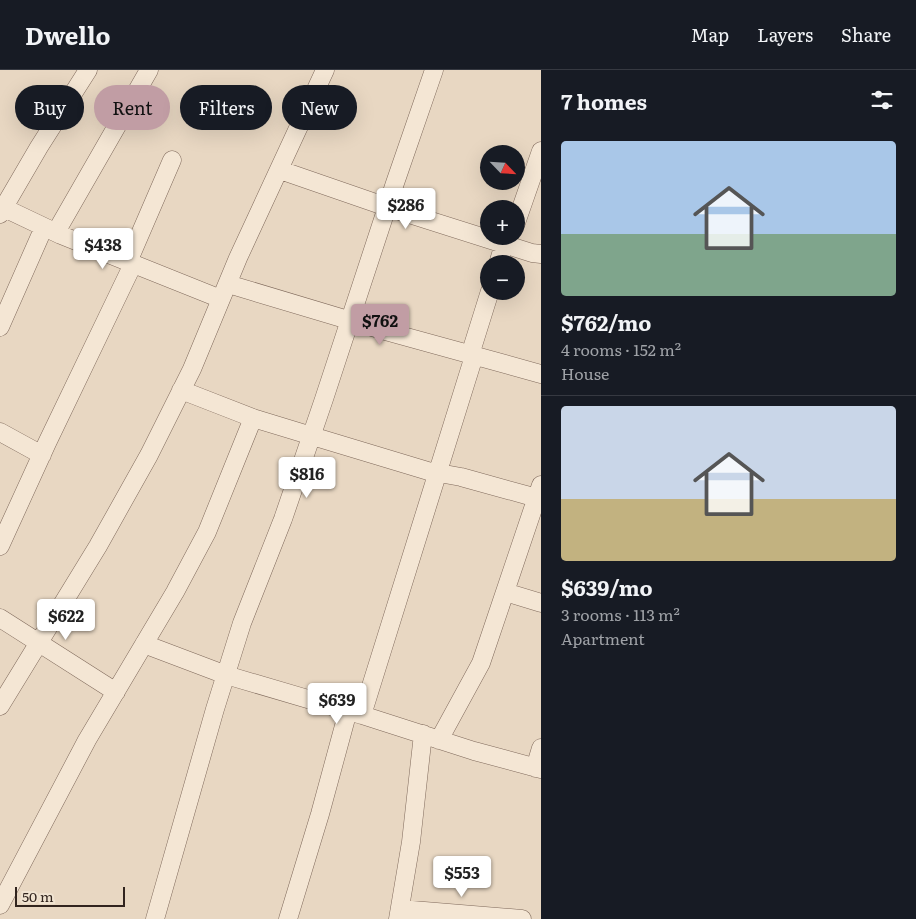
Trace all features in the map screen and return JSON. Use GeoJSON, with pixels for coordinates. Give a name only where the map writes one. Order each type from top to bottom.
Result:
{"type":"FeatureCollection","features":[{"type":"Feature","properties":{"kind":"street"},"geometry":{"type":"LineString","coordinates":[[88,70],[1,209],[130,263],[225,292],[351,321],[541,374]]}},
{"type":"Feature","properties":{"kind":"street"},"geometry":{"type":"LineString","coordinates":[[0,327],[50,230],[149,70]]}},
{"type":"Feature","properties":{"kind":"street"},"geometry":{"type":"LineString","coordinates":[[0,706],[98,546],[149,455],[192,369],[325,70]]}},
{"type":"Feature","properties":{"kind":"street"},"geometry":{"type":"LineString","coordinates":[[155,919],[242,623],[283,519],[312,436],[434,70]]}},
{"type":"Feature","properties":{"kind":"street"},"geometry":{"type":"LineString","coordinates":[[524,200],[541,151]]}},
{"type":"Feature","properties":{"kind":"street"},"geometry":{"type":"LineString","coordinates":[[0,546],[130,263],[172,160]]}},
{"type":"Feature","properties":{"kind":"street"},"geometry":{"type":"LineString","coordinates":[[280,170],[387,207],[480,234]]}},
{"type":"Feature","properties":{"kind":"street"},"geometry":{"type":"LineString","coordinates":[[515,245],[532,253],[541,254]]}},
{"type":"Feature","properties":{"kind":"street"},"geometry":{"type":"LineString","coordinates":[[288,919],[320,814],[437,472],[487,300]]}},
{"type":"Feature","properties":{"kind":"street"},"geometry":{"type":"LineString","coordinates":[[182,390],[253,418],[437,472],[539,491],[481,663],[431,737],[399,914],[522,919]]}},
{"type":"Feature","properties":{"kind":"street"},"geometry":{"type":"LineString","coordinates":[[0,905],[87,740],[175,592],[207,532],[253,418]]}},
{"type":"Feature","properties":{"kind":"street"},"geometry":{"type":"LineString","coordinates":[[0,432],[42,456]]}},
{"type":"Feature","properties":{"kind":"street"},"geometry":{"type":"LineString","coordinates":[[505,592],[541,603]]}},
{"type":"Feature","properties":{"kind":"street"},"geometry":{"type":"LineString","coordinates":[[0,618],[116,692]]}},
{"type":"Feature","properties":{"kind":"street"},"geometry":{"type":"LineString","coordinates":[[144,644],[226,675],[538,769],[541,748]]}}]}
